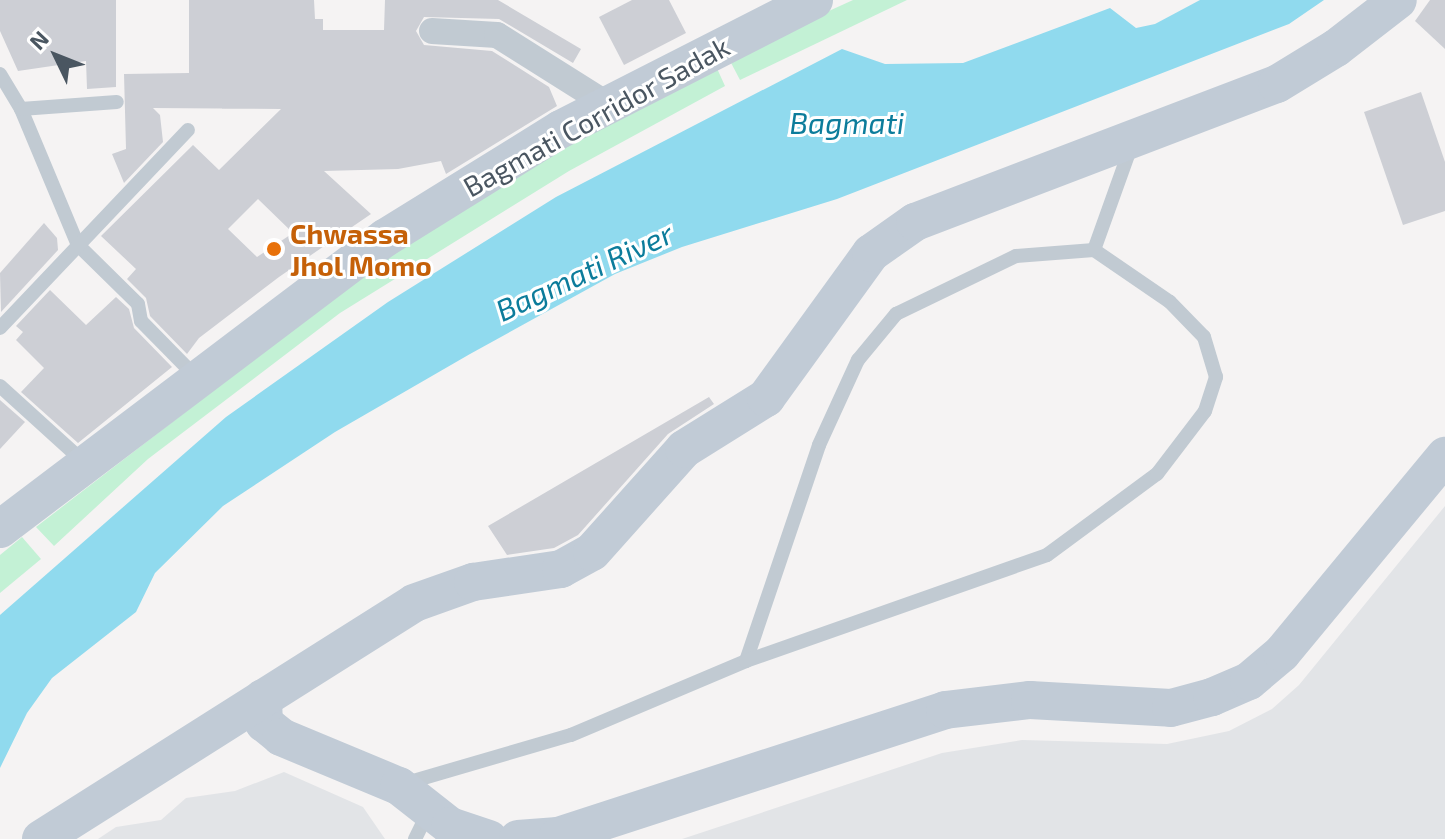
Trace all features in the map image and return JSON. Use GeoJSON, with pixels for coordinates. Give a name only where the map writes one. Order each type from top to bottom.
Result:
{"type":"FeatureCollection","features":[{"type":"Feature","properties":{"kind":"main road"},"geometry":{"type":"LineString","coordinates":[[41,839],[427,598],[473,582],[561,569],[592,552],[684,449],[766,398],[871,253],[915,222],[1133,142],[1277,84],[1336,48],[1398,0]]}},
{"type":"Feature","properties":{"kind":"main road","name":"Bagmati Corridor Sadak"},"geometry":{"type":"LineString","coordinates":[[0,529],[196,377],[385,238],[608,105],[792,5]]}},
{"type":"Feature","properties":{"kind":"main road"},"geometry":{"type":"LineString","coordinates":[[518,839],[558,836],[945,710],[1030,700],[1171,708],[1212,697],[1249,681],[1282,653],[1445,456]]}},
{"type":"Feature","properties":{"kind":"main road"},"geometry":{"type":"LineString","coordinates":[[263,698],[264,723],[281,737],[399,786],[422,824],[450,826],[489,839]]}},
{"type":"Feature","properties":{"kind":"street"},"geometry":{"type":"LineString","coordinates":[[432,31],[497,35],[608,105]]}},
{"type":"Feature","properties":{"kind":"lane"},"geometry":{"type":"LineString","coordinates":[[2,87],[21,109],[78,245],[138,304],[141,321],[196,377]]}},
{"type":"Feature","properties":{"kind":"lane"},"geometry":{"type":"LineString","coordinates":[[21,109],[117,102]]}},
{"type":"Feature","properties":{"kind":"lane"},"geometry":{"type":"LineString","coordinates":[[0,328],[188,130]]}},
{"type":"Feature","properties":{"kind":"lane"},"geometry":{"type":"LineString","coordinates":[[1094,250],[1133,142]]}},
{"type":"Feature","properties":{"kind":"lane"},"geometry":{"type":"LineString","coordinates":[[399,786],[571,735],[746,661],[1047,555],[1120,506],[1187,440],[1205,411],[1216,377],[1204,337],[1170,302],[1094,250],[1016,256],[896,314],[858,360],[819,445],[746,661]]}},
{"type":"Feature","properties":{"kind":"lane"},"geometry":{"type":"LineString","coordinates":[[0,386],[85,463]]}},
{"type":"Feature","properties":{"kind":"shaded area"},"geometry":{"type":"Polygon","coordinates":[[[1445,506],[1445,839],[682,839],[942,753],[1022,740],[1167,744],[1229,731],[1272,709],[1299,685],[1445,506]]]}},
{"type":"Feature","properties":{"kind":"shaded area"},"geometry":{"type":"Polygon","coordinates":[[[284,772],[363,807],[385,839],[98,839],[116,827],[161,820],[186,798],[235,791],[284,772]]]}},
{"type":"Feature","properties":{"kind":"green space"},"geometry":{"type":"Polygon","coordinates":[[[853,0],[907,0],[740,80],[728,57],[853,0]]]}},
{"type":"Feature","properties":{"kind":"green space"},"geometry":{"type":"Polygon","coordinates":[[[715,64],[725,86],[569,171],[340,313],[148,459],[54,546],[36,527],[385,258],[567,146],[715,64]]]}},
{"type":"Feature","properties":{"kind":"green space"},"geometry":{"type":"Polygon","coordinates":[[[22,537],[41,559],[0,593],[0,555],[22,537]]]}},
{"type":"Feature","properties":{"kind":"water","name":"Bagmati"},"geometry":{"type":"Polygon","coordinates":[[[1200,0],[1324,0],[1289,24],[837,199],[682,247],[615,274],[335,432],[223,506],[155,573],[136,612],[52,678],[27,713],[0,768],[0,615],[226,417],[388,302],[556,197],[842,49],[885,64],[963,63],[1110,8],[1136,28],[1155,24],[1200,0]]]}},
{"type":"Feature","properties":{"kind":"building"},"geometry":{"type":"Polygon","coordinates":[[[0,0],[116,0],[116,87],[87,89],[86,61],[18,71],[0,31],[0,0]]]}},
{"type":"Feature","properties":{"kind":"building"},"geometry":{"type":"Polygon","coordinates":[[[189,0],[314,0],[315,19],[323,19],[323,30],[384,30],[385,0],[498,0],[581,49],[573,63],[499,19],[424,17],[416,31],[424,45],[492,51],[549,87],[557,106],[446,174],[441,161],[398,169],[324,171],[371,214],[279,277],[199,338],[187,354],[150,316],[146,298],[127,279],[136,269],[101,236],[193,145],[219,170],[281,109],[153,108],[160,115],[163,142],[124,183],[112,154],[126,149],[124,74],[189,73],[189,0]],[[258,199],[228,229],[257,257],[293,233],[258,199]]]}},
{"type":"Feature","properties":{"kind":"building"},"geometry":{"type":"Polygon","coordinates":[[[632,0],[669,0],[686,33],[624,65],[599,17],[632,0]]]}},
{"type":"Feature","properties":{"kind":"building"},"geometry":{"type":"Polygon","coordinates":[[[1430,0],[1445,0],[1445,49],[1415,21],[1430,0]]]}},
{"type":"Feature","properties":{"kind":"building"},"geometry":{"type":"Polygon","coordinates":[[[1421,92],[1445,162],[1445,211],[1403,225],[1364,112],[1421,92]]]}},
{"type":"Feature","properties":{"kind":"building"},"geometry":{"type":"Polygon","coordinates":[[[44,223],[57,238],[58,250],[1,312],[0,273],[44,223]]]}},
{"type":"Feature","properties":{"kind":"building"},"geometry":{"type":"Polygon","coordinates":[[[50,290],[86,325],[116,297],[129,309],[134,328],[172,367],[78,443],[21,392],[44,368],[16,340],[23,332],[16,326],[50,290]]]}},
{"type":"Feature","properties":{"kind":"building"},"geometry":{"type":"Polygon","coordinates":[[[709,397],[714,404],[668,434],[578,535],[554,548],[507,555],[488,526],[709,397]]]}},
{"type":"Feature","properties":{"kind":"building"},"geometry":{"type":"Polygon","coordinates":[[[0,400],[25,422],[0,449],[0,400]]]}},
{"type":"Feature","properties":{"kind":"place","name":"Chwassa Jhol Momo"},"geometry":{"type":"Point","coordinates":[274,249]}},
{"type":"Feature","properties":{"kind":"water label","name":"Bagmati River"},"geometry":{"type":"Point","coordinates":[584,271]}}]}
